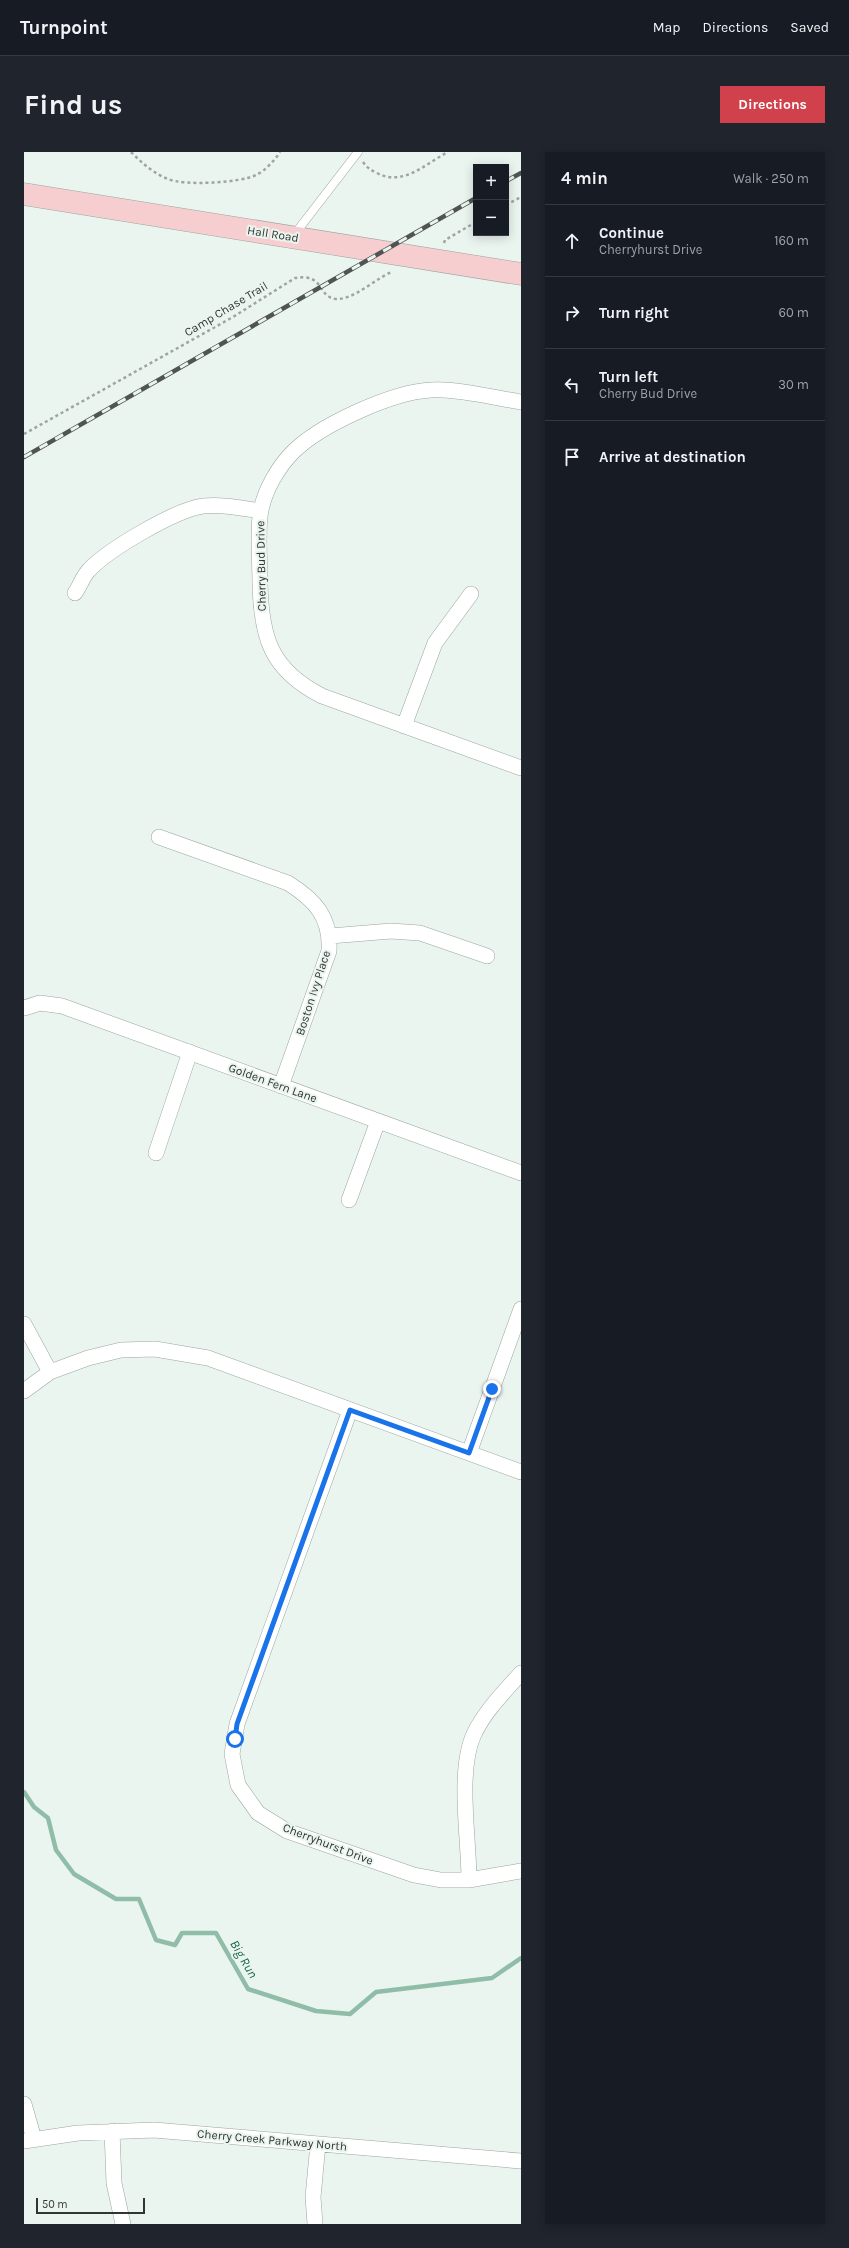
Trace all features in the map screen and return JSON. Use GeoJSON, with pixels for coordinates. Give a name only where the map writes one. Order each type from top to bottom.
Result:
{"type":"FeatureCollection","features":[{"type":"Feature","properties":{"kind":"main road","name":"Hall Road"},"geometry":{"type":"LineString","coordinates":[[24,194],[521,274]]}},
{"type":"Feature","properties":{"kind":"street","name":"Cherry Bud Drive"},"geometry":{"type":"LineString","coordinates":[[521,402],[432,389],[407,393],[360,410],[311,438],[292,453],[268,490],[260,511],[260,610],[264,630],[279,662],[293,679],[312,692],[521,768]]}},
{"type":"Feature","properties":{"kind":"street"},"geometry":{"type":"LineString","coordinates":[[76,593],[88,571],[107,554],[175,515],[202,506],[224,505],[260,511]]}},
{"type":"Feature","properties":{"kind":"street"},"geometry":{"type":"LineString","coordinates":[[404,726],[435,643],[471,594]]}},
{"type":"Feature","properties":{"kind":"street","name":"Boston Ivy Place"},"geometry":{"type":"LineString","coordinates":[[159,837],[288,883],[305,894],[318,909],[327,924],[330,936],[329,951],[281,1086]]}},
{"type":"Feature","properties":{"kind":"street"},"geometry":{"type":"LineString","coordinates":[[330,936],[390,931],[420,933],[487,956]]}},
{"type":"Feature","properties":{"kind":"street","name":"Golden Fern Lane"},"geometry":{"type":"LineString","coordinates":[[24,1008],[40,1003],[62,1006],[521,1173]]}},
{"type":"Feature","properties":{"kind":"street"},"geometry":{"type":"LineString","coordinates":[[156,1153],[190,1052]]}},
{"type":"Feature","properties":{"kind":"street"},"geometry":{"type":"LineString","coordinates":[[349,1200],[378,1121]]}},
{"type":"Feature","properties":{"kind":"street"},"geometry":{"type":"LineString","coordinates":[[469,1453],[521,1309]]}},
{"type":"Feature","properties":{"kind":"street"},"geometry":{"type":"LineString","coordinates":[[24,1324],[50,1372]]}},
{"type":"Feature","properties":{"kind":"street"},"geometry":{"type":"LineString","coordinates":[[24,1391],[50,1372],[88,1358],[121,1350],[155,1349],[208,1358],[521,1472]]}},
{"type":"Feature","properties":{"kind":"street","name":"Cherryhurst Drive"},"geometry":{"type":"LineString","coordinates":[[350,1410],[237,1724],[232,1754],[238,1785],[258,1813],[287,1831],[414,1875],[442,1880],[469,1880],[521,1871]]}},
{"type":"Feature","properties":{"kind":"street"},"geometry":{"type":"LineString","coordinates":[[469,1880],[465,1791],[468,1760],[474,1735],[488,1712],[521,1674]]}},
{"type":"Feature","properties":{"kind":"street"},"geometry":{"type":"LineString","coordinates":[[24,2104],[29,2140]]}},
{"type":"Feature","properties":{"kind":"street","name":"Cherry Creek Parkway North"},"geometry":{"type":"LineString","coordinates":[[29,2140],[112,2131],[154,2130],[521,2161]]}},
{"type":"Feature","properties":{"kind":"street"},"geometry":{"type":"LineString","coordinates":[[112,2131],[114,2183],[123,2224]]}},
{"type":"Feature","properties":{"kind":"street"},"geometry":{"type":"LineString","coordinates":[[316,2224],[313,2197],[318,2144]]}},
{"type":"Feature","properties":{"kind":"lane"},"geometry":{"type":"LineString","coordinates":[[293,237],[358,153]]}},
{"type":"Feature","properties":{"kind":"path"},"geometry":{"type":"LineString","coordinates":[[131,152],[148,168],[169,180],[191,182],[234,181],[257,175],[280,152]]}},
{"type":"Feature","properties":{"kind":"path"},"geometry":{"type":"LineString","coordinates":[[358,153],[367,168],[384,177],[400,179],[448,152]]}},
{"type":"Feature","properties":{"kind":"path"},"geometry":{"type":"LineString","coordinates":[[509,203],[521,197]]}},
{"type":"Feature","properties":{"kind":"path"},"geometry":{"type":"LineString","coordinates":[[443,248],[445,240],[473,224]]}},
{"type":"Feature","properties":{"kind":"path","name":"Camp Chase Trail"},"geometry":{"type":"LineString","coordinates":[[24,434],[233,317],[296,278],[307,276],[315,279],[329,295],[336,299],[346,297],[398,269]]}},
{"type":"Feature","properties":{"kind":"waterway","name":"Big Run"},"geometry":{"type":"LineString","coordinates":[[24,1792],[34,1807],[48,1818],[56,1850],[74,1874],[116,1899],[139,1899],[156,1940],[175,1945],[182,1933],[216,1933],[248,1989],[316,2011],[350,2014],[376,1992],[492,1978],[521,1958]]}},
{"type":"Feature","properties":{"kind":"railway"},"geometry":{"type":"LineString","coordinates":[[509,179],[521,173]]}},
{"type":"Feature","properties":{"kind":"railway"},"geometry":{"type":"LineString","coordinates":[[24,457],[473,200]]}},
{"type":"Feature","properties":{"kind":"route"},"geometry":{"type":"LineString","coordinates":[[235,1739],[237,1724],[350,1410],[469,1453],[492,1389]]}}]}
